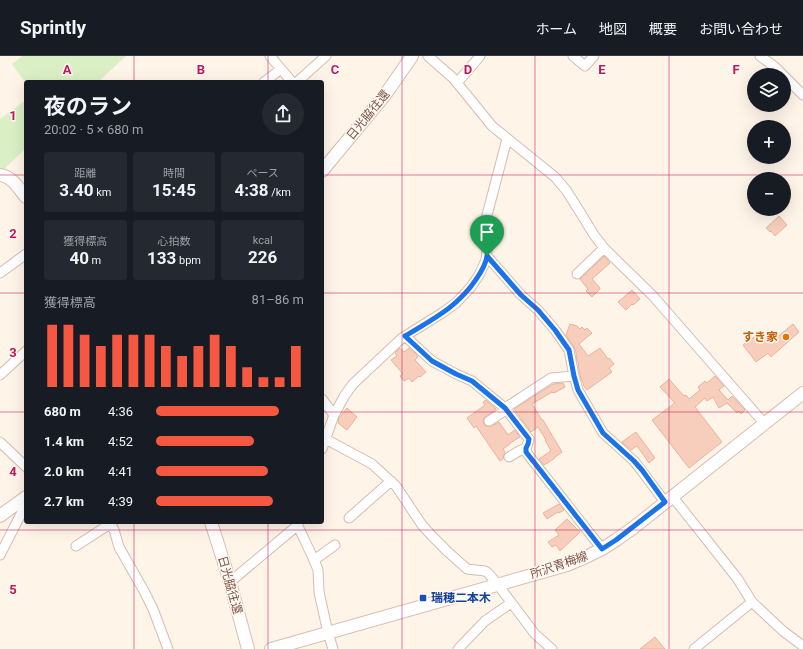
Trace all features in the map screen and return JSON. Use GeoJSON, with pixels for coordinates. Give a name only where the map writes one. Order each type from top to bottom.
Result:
{"type":"FeatureCollection","features":[{"type":"Feature","properties":{"kind":"main road","name":"日光脇往還"},"geometry":{"type":"LineString","coordinates":[[324,169],[385,95],[412,56]]}},
{"type":"Feature","properties":{"kind":"main road"},"geometry":{"type":"LineString","coordinates":[[0,175],[12,180],[24,195]]}},
{"type":"Feature","properties":{"kind":"main road","name":"所沢青梅線"},"geometry":{"type":"LineString","coordinates":[[271,649],[498,585],[586,558],[616,540],[803,393]]}},
{"type":"Feature","properties":{"kind":"main road"},"geometry":{"type":"LineString","coordinates":[[0,516],[24,499]]}},
{"type":"Feature","properties":{"kind":"main road","name":"日光脇往還"},"geometry":{"type":"LineString","coordinates":[[212,524],[230,582],[248,649]]}},
{"type":"Feature","properties":{"kind":"street"},"geometry":{"type":"LineString","coordinates":[[270,56],[290,80]]}},
{"type":"Feature","properties":{"kind":"street"},"geometry":{"type":"LineString","coordinates":[[428,56],[453,78],[492,126],[555,177],[566,190],[594,235],[604,248],[653,296],[764,423]]}},
{"type":"Feature","properties":{"kind":"street"},"geometry":{"type":"LineString","coordinates":[[457,83],[480,56]]}},
{"type":"Feature","properties":{"kind":"street"},"geometry":{"type":"LineString","coordinates":[[573,56],[585,66],[594,56]]}},
{"type":"Feature","properties":{"kind":"street"},"geometry":{"type":"LineString","coordinates":[[760,56],[776,68]]}},
{"type":"Feature","properties":{"kind":"street"},"geometry":{"type":"LineString","coordinates":[[299,80],[323,57]]}},
{"type":"Feature","properties":{"kind":"street"},"geometry":{"type":"LineString","coordinates":[[267,80],[281,69]]}},
{"type":"Feature","properties":{"kind":"street"},"geometry":{"type":"LineString","coordinates":[[791,84],[803,95]]}},
{"type":"Feature","properties":{"kind":"street"},"geometry":{"type":"LineString","coordinates":[[507,139],[486,219],[487,256],[479,276],[456,303],[405,336],[353,384],[344,395],[324,438],[372,464],[391,481],[396,486],[422,525],[467,569],[485,571],[488,573],[535,634],[552,649]]}},
{"type":"Feature","properties":{"kind":"street"},"geometry":{"type":"LineString","coordinates":[[577,274],[604,248]]}},
{"type":"Feature","properties":{"kind":"street"},"geometry":{"type":"LineString","coordinates":[[0,273],[24,255]]}},
{"type":"Feature","properties":{"kind":"street"},"geometry":{"type":"LineString","coordinates":[[487,256],[521,295],[538,310],[569,350],[578,390],[603,433],[638,466],[669,499],[737,578],[752,602],[783,631],[803,646]]}},
{"type":"Feature","properties":{"kind":"street"},"geometry":{"type":"LineString","coordinates":[[405,336],[432,361],[472,381],[505,409],[529,439],[526,452],[602,549]]}},
{"type":"Feature","properties":{"kind":"street"},"geometry":{"type":"LineString","coordinates":[[0,375],[24,353]]}},
{"type":"Feature","properties":{"kind":"street"},"geometry":{"type":"LineString","coordinates":[[489,421],[551,378],[574,376]]}},
{"type":"Feature","properties":{"kind":"street"},"geometry":{"type":"LineString","coordinates":[[324,402],[334,415]]}},
{"type":"Feature","properties":{"kind":"street"},"geometry":{"type":"LineString","coordinates":[[0,442],[24,465]]}},
{"type":"Feature","properties":{"kind":"street"},"geometry":{"type":"LineString","coordinates":[[509,457],[526,448]]}},
{"type":"Feature","properties":{"kind":"street"},"geometry":{"type":"LineString","coordinates":[[349,518],[391,481]]}},
{"type":"Feature","properties":{"kind":"street"},"geometry":{"type":"LineString","coordinates":[[0,555],[22,512],[24,503]]}},
{"type":"Feature","properties":{"kind":"street"},"geometry":{"type":"LineString","coordinates":[[76,546],[109,524]]}},
{"type":"Feature","properties":{"kind":"street"},"geometry":{"type":"LineString","coordinates":[[111,524],[119,547],[153,609],[168,649]]}},
{"type":"Feature","properties":{"kind":"street"},"geometry":{"type":"LineString","coordinates":[[230,582],[297,524],[318,570],[319,592],[333,649]]}},
{"type":"Feature","properties":{"kind":"street"},"geometry":{"type":"LineString","coordinates":[[314,560],[335,545]]}},
{"type":"Feature","properties":{"kind":"street"},"geometry":{"type":"LineString","coordinates":[[694,649],[752,602]]}},
{"type":"Feature","properties":{"kind":"street"},"geometry":{"type":"LineString","coordinates":[[458,649],[485,621],[511,603]]}},
{"type":"Feature","properties":{"kind":"green space"},"geometry":{"type":"Polygon","coordinates":[[[22,56],[126,56],[100,80],[24,81],[12,64],[22,56]]]}},
{"type":"Feature","properties":{"kind":"green space"},"geometry":{"type":"Polygon","coordinates":[[[24,101],[24,150],[0,173],[0,119],[24,101]]]}},
{"type":"Feature","properties":{"kind":"building"},"geometry":{"type":"Polygon","coordinates":[[[779,216],[787,225],[775,236],[766,228],[779,216]]]}},
{"type":"Feature","properties":{"kind":"building"},"geometry":{"type":"Polygon","coordinates":[[[604,256],[610,263],[592,279],[600,289],[592,297],[586,291],[588,289],[580,279],[604,256]]]}},
{"type":"Feature","properties":{"kind":"building"},"geometry":{"type":"Polygon","coordinates":[[[632,290],[640,299],[626,310],[618,302],[632,290]]]}},
{"type":"Feature","properties":{"kind":"building"},"geometry":{"type":"Polygon","coordinates":[[[570,324],[577,326],[580,329],[582,327],[585,330],[587,328],[592,333],[579,344],[588,356],[600,348],[608,359],[609,358],[614,364],[609,368],[612,372],[587,390],[583,385],[584,384],[580,375],[576,352],[566,335],[570,324]]]}},
{"type":"Feature","properties":{"kind":"building"},"geometry":{"type":"Polygon","coordinates":[[[793,324],[799,332],[771,357],[768,353],[756,362],[743,345],[761,332],[770,343],[793,324]]]}},
{"type":"Feature","properties":{"kind":"building"},"geometry":{"type":"Polygon","coordinates":[[[400,348],[404,352],[409,348],[415,353],[418,357],[415,360],[426,372],[412,382],[409,378],[404,381],[400,376],[403,374],[391,360],[397,356],[395,353],[400,348]]]}},
{"type":"Feature","properties":{"kind":"building"},"geometry":{"type":"Polygon","coordinates":[[[715,376],[724,386],[719,390],[728,400],[732,396],[745,410],[741,414],[739,411],[737,413],[727,403],[719,408],[713,397],[707,401],[705,398],[695,407],[722,442],[689,468],[652,420],[675,403],[660,387],[669,379],[684,396],[686,395],[689,399],[700,390],[698,387],[705,381],[707,383],[715,376]]]}},
{"type":"Feature","properties":{"kind":"building"},"geometry":{"type":"Polygon","coordinates":[[[563,383],[565,387],[554,393],[552,392],[532,404],[562,452],[544,465],[539,459],[551,451],[546,440],[538,427],[531,432],[514,409],[553,384],[563,383]]]}},
{"type":"Feature","properties":{"kind":"building"},"geometry":{"type":"Polygon","coordinates":[[[486,400],[496,409],[484,418],[484,425],[490,427],[499,422],[508,435],[515,430],[520,437],[503,449],[505,452],[503,459],[500,461],[476,426],[474,428],[467,418],[485,405],[483,402],[486,400]]]}},
{"type":"Feature","properties":{"kind":"building"},"geometry":{"type":"Polygon","coordinates":[[[347,408],[357,417],[347,430],[338,423],[338,421],[347,408]]]}},
{"type":"Feature","properties":{"kind":"building"},"geometry":{"type":"Polygon","coordinates":[[[636,432],[655,458],[649,463],[637,446],[631,450],[622,442],[636,432]]]}},
{"type":"Feature","properties":{"kind":"building"},"geometry":{"type":"Polygon","coordinates":[[[559,504],[564,510],[547,519],[543,513],[559,504]]]}},
{"type":"Feature","properties":{"kind":"building"},"geometry":{"type":"Polygon","coordinates":[[[567,519],[580,532],[560,551],[556,545],[552,547],[548,542],[559,535],[555,530],[567,519]]]}},
{"type":"Feature","properties":{"kind":"building"},"geometry":{"type":"Polygon","coordinates":[[[655,637],[665,649],[640,649],[655,637]]]}},
{"type":"Feature","properties":{"kind":"place","name":"すき家"},"geometry":{"type":"Point","coordinates":[786,337]}},
{"type":"Feature","properties":{"kind":"place","name":"瑞穂二本木"},"geometry":{"type":"Point","coordinates":[423,598]}},
{"type":"Feature","properties":{"kind":"route"},"geometry":{"type":"LineString","coordinates":[[487,256],[521,295],[538,310],[555,330],[569,350],[578,390],[603,433],[634,461],[665,502],[633,528],[602,549],[526,452],[529,439],[505,408],[472,381],[432,361],[405,336],[456,303],[479,276],[487,256]]}}]}
